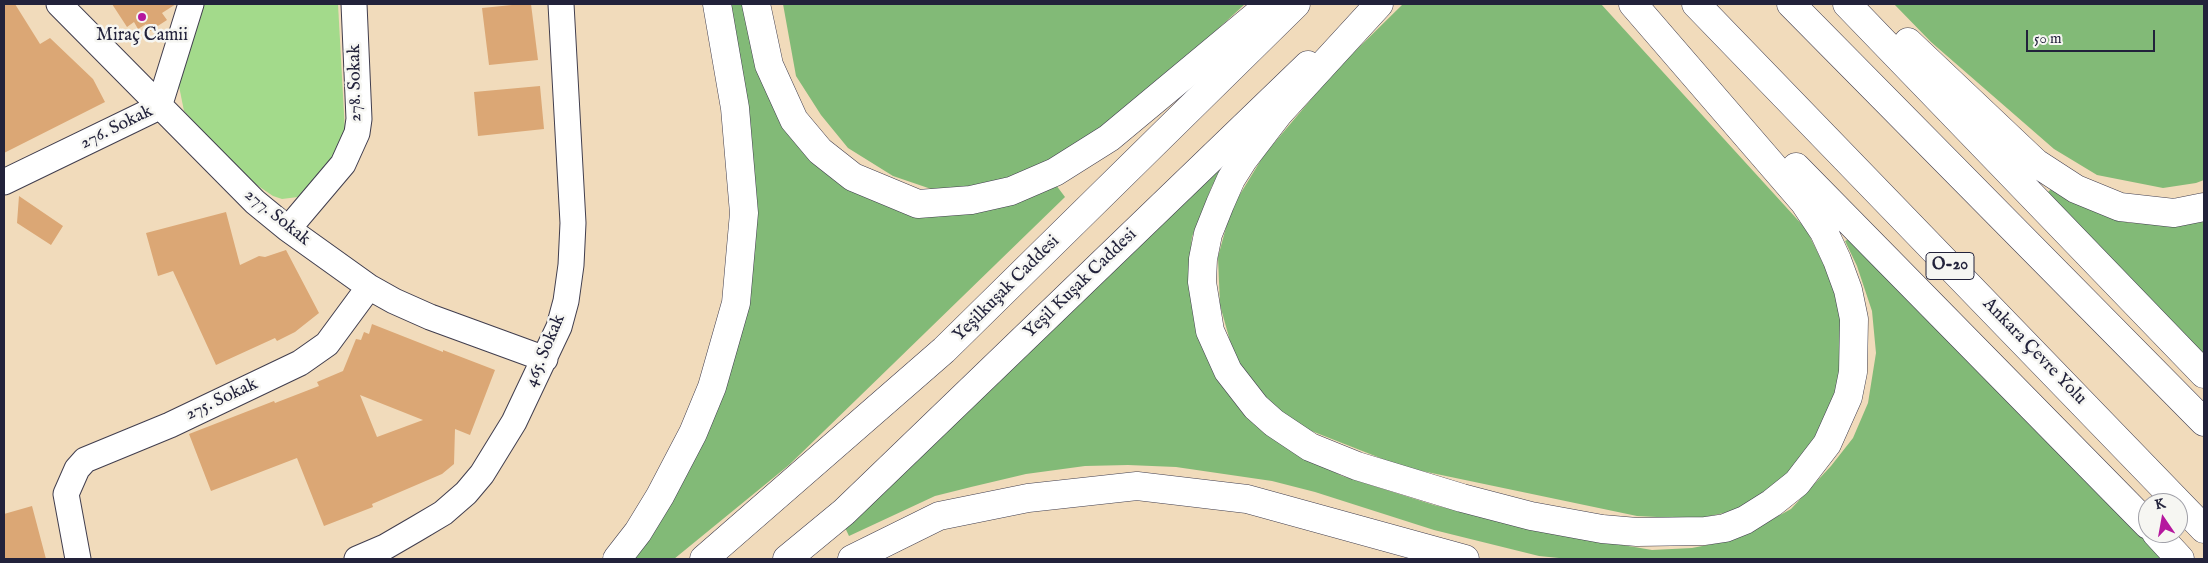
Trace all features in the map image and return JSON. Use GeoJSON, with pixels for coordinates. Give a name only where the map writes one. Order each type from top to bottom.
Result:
{"type":"FeatureCollection","features":[{"type":"Feature","properties":{"kind":"main road"},"geometry":{"type":"LineString","coordinates":[[617,559],[638,532],[660,496],[693,433],[712,387],[736,303],[744,213],[735,108],[717,4]]}},
{"type":"Feature","properties":{"kind":"main road"},"geometry":{"type":"LineString","coordinates":[[756,4],[769,65],[794,120],[820,151],[853,177],[918,204],[971,200],[1011,191],[1055,172],[1109,138],[1270,4]]}},
{"type":"Feature","properties":{"kind":"main road","name":"Yeşilkuşak Caddesi"},"geometry":{"type":"LineString","coordinates":[[704,559],[944,350],[1296,4]]}},
{"type":"Feature","properties":{"kind":"main road","name":"Yeşil Kuşak Caddesi"},"geometry":{"type":"LineString","coordinates":[[787,559],[844,512],[1371,4]]}},
{"type":"Feature","properties":{"kind":"main road"},"geometry":{"type":"LineString","coordinates":[[1379,4],[1279,113],[1243,160],[1231,179],[1220,204],[1206,242],[1202,282],[1210,331],[1228,371],[1256,407],[1274,423],[1310,446],[1357,466],[1462,498],[1531,516],[1602,528],[1637,532],[1705,531],[1725,528],[1762,511],[1797,483],[1827,444],[1848,397],[1854,364],[1854,319],[1848,290],[1837,260],[1824,232],[1804,202],[1634,4]]}},
{"type":"Feature","properties":{"kind":"main road"},"geometry":{"type":"LineString","coordinates":[[1634,4],[2138,515]]}},
{"type":"Feature","properties":{"kind":"main road","name":"Ankara Çevre Yolu"},"geometry":{"type":"LineString","coordinates":[[1696,4],[2204,529]]}},
{"type":"Feature","properties":{"kind":"main road"},"geometry":{"type":"LineString","coordinates":[[1791,4],[2204,422]]}},
{"type":"Feature","properties":{"kind":"main road"},"geometry":{"type":"LineString","coordinates":[[1847,4],[2204,374]]}},
{"type":"Feature","properties":{"kind":"main road"},"geometry":{"type":"LineString","coordinates":[[1868,4],[2036,163],[2076,189],[2120,207],[2174,213],[2204,207]]}},
{"type":"Feature","properties":{"kind":"main road"},"geometry":{"type":"LineString","coordinates":[[852,559],[939,516],[1028,498],[1137,486],[1247,499],[1465,559]]}},
{"type":"Feature","properties":{"kind":"main road"},"geometry":{"type":"LineString","coordinates":[[2165,543],[2180,559]]}},
{"type":"Feature","properties":{"kind":"street","name":"277. Sokak"},"geometry":{"type":"LineString","coordinates":[[59,4],[255,202],[288,229],[369,287],[394,301],[430,317],[545,360]]}},
{"type":"Feature","properties":{"kind":"street","name":"276. Sokak"},"geometry":{"type":"LineString","coordinates":[[4,182],[159,107],[191,4]]}},
{"type":"Feature","properties":{"kind":"street","name":"278. Sokak"},"geometry":{"type":"LineString","coordinates":[[288,229],[343,164],[356,133],[359,118],[354,4]]}},
{"type":"Feature","properties":{"kind":"street","name":"465. Sokak"},"geometry":{"type":"LineString","coordinates":[[357,559],[385,547],[443,513],[466,494],[482,474],[514,422],[559,327],[566,301],[572,256],[573,222],[561,4]]}},
{"type":"Feature","properties":{"kind":"street","name":"275. Sokak"},"geometry":{"type":"LineString","coordinates":[[78,559],[66,494],[78,469],[85,460],[187,417],[306,359],[327,344],[369,287]]}},
{"type":"Feature","properties":{"kind":"green space"},"geometry":{"type":"Polygon","coordinates":[[[201,4],[338,4],[345,132],[340,148],[316,180],[298,197],[282,199],[273,196],[245,177],[184,111],[178,81],[201,4]]]}},
{"type":"Feature","properties":{"kind":"green space"},"geometry":{"type":"Polygon","coordinates":[[[722,4],[747,4],[787,125],[918,211],[1053,181],[1065,197],[789,465],[674,559],[624,559],[749,284],[722,4]]]}},
{"type":"Feature","properties":{"kind":"green space"},"geometry":{"type":"Polygon","coordinates":[[[783,4],[1245,4],[1097,140],[1035,177],[937,191],[893,176],[848,148],[821,115],[796,76],[783,4]]]}},
{"type":"Feature","properties":{"kind":"green space"},"geometry":{"type":"Polygon","coordinates":[[[1403,4],[1601,4],[1806,229],[1828,273],[1843,320],[1840,397],[1816,444],[1788,478],[1747,508],[1696,519],[1637,516],[1403,467],[1281,419],[1248,382],[1232,348],[1220,305],[1218,257],[1231,209],[1264,155],[1335,71],[1403,4]]]}},
{"type":"Feature","properties":{"kind":"green space"},"geometry":{"type":"Polygon","coordinates":[[[1894,4],[2204,4],[2204,180],[2163,188],[2097,175],[2054,149],[1931,42],[1894,4]]]}},
{"type":"Feature","properties":{"kind":"green space"},"geometry":{"type":"Polygon","coordinates":[[[1212,163],[1222,175],[1212,186],[1192,237],[1189,270],[1249,418],[1282,445],[1342,476],[1434,505],[1534,530],[1652,550],[1692,548],[1728,541],[1791,509],[1831,466],[1853,438],[1868,403],[1876,353],[1872,311],[1857,266],[1845,241],[1857,235],[2138,530],[2138,543],[2151,543],[2166,559],[1569,559],[1539,556],[1434,530],[1315,492],[1272,481],[1176,467],[1128,465],[1085,466],[1026,474],[935,496],[849,536],[841,519],[1212,163]]]}},
{"type":"Feature","properties":{"kind":"green space"},"geometry":{"type":"Polygon","coordinates":[[[2054,186],[2093,209],[2129,223],[2174,224],[2204,222],[2204,367],[2041,199],[2054,186]]]}},
{"type":"Feature","properties":{"kind":"building"},"geometry":{"type":"Polygon","coordinates":[[[4,4],[15,4],[40,44],[50,38],[93,79],[105,102],[4,153],[4,4]]]}},
{"type":"Feature","properties":{"kind":"building","name":"Miraç Camii"},"geometry":{"type":"Polygon","coordinates":[[[112,4],[176,4],[162,13],[167,20],[150,31],[146,24],[138,29],[134,22],[127,27],[112,4]]]}},
{"type":"Feature","properties":{"kind":"building"},"geometry":{"type":"Polygon","coordinates":[[[531,4],[538,60],[489,65],[482,8],[531,4]]]}},
{"type":"Feature","properties":{"kind":"building"},"geometry":{"type":"Polygon","coordinates":[[[540,86],[544,129],[478,136],[474,92],[540,86]]]}},
{"type":"Feature","properties":{"kind":"building"},"geometry":{"type":"Polygon","coordinates":[[[19,196],[63,226],[51,245],[17,223],[19,196]]]}},
{"type":"Feature","properties":{"kind":"building"},"geometry":{"type":"Polygon","coordinates":[[[226,212],[240,265],[259,256],[265,257],[286,250],[319,313],[295,332],[277,341],[275,338],[216,365],[173,271],[158,276],[146,233],[226,212]]]}},
{"type":"Feature","properties":{"kind":"building"},"geometry":{"type":"Polygon","coordinates":[[[372,324],[495,370],[470,435],[455,429],[454,464],[442,474],[372,504],[373,507],[324,526],[297,458],[211,491],[189,434],[274,401],[275,403],[319,386],[317,382],[343,371],[356,339],[361,340],[364,332],[369,334],[372,324]],[[360,395],[377,437],[423,420],[360,395]]]}},
{"type":"Feature","properties":{"kind":"building"},"geometry":{"type":"Polygon","coordinates":[[[32,506],[46,559],[4,559],[4,514],[32,506]]]}},
{"type":"Feature","properties":{"kind":"place","name":"Miraç Camii"},"geometry":{"type":"Point","coordinates":[142,17]}}]}
